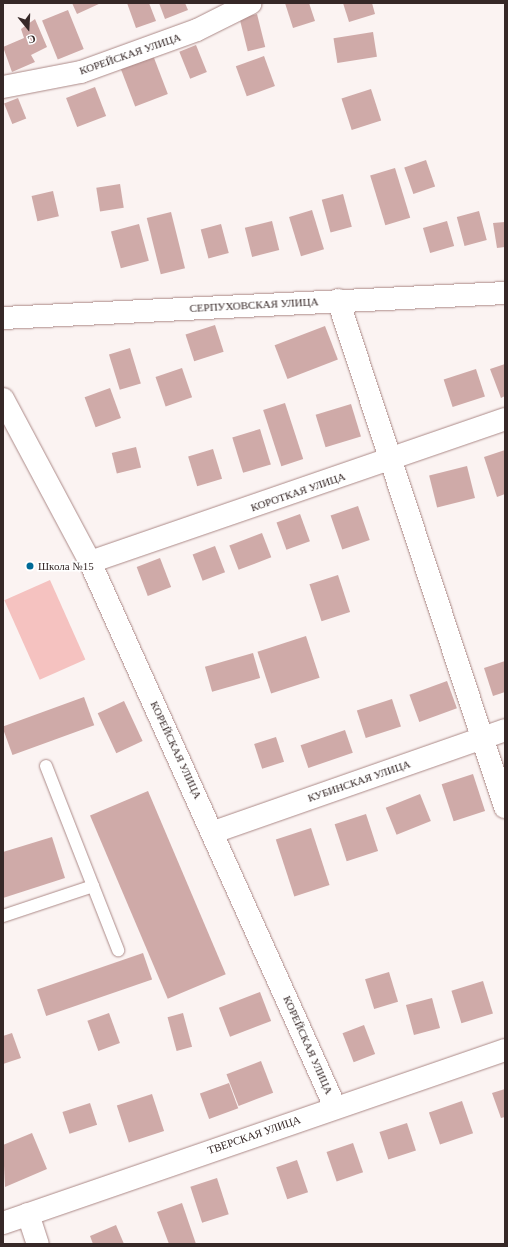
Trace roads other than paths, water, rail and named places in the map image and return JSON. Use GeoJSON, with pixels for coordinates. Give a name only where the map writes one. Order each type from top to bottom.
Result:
{"type":"FeatureCollection","features":[{"type":"Feature","properties":{"kind":"street","name":"КОРЕЙСКАЯ УЛИЦА"},"geometry":{"type":"LineString","coordinates":[[3,87],[81,72],[197,30],[251,3]]}},
{"type":"Feature","properties":{"kind":"street","name":"СЕРПУХОВСКАЯ УЛИЦА"},"geometry":{"type":"LineString","coordinates":[[3,318],[338,300],[505,293]]}},
{"type":"Feature","properties":{"kind":"street"},"geometry":{"type":"LineString","coordinates":[[338,300],[388,461],[483,737],[505,807]]}},
{"type":"Feature","properties":{"kind":"street","name":"КОРЕЙСКАЯ УЛИЦА"},"geometry":{"type":"LineString","coordinates":[[3,399],[90,562],[214,832],[335,1107]]}},
{"type":"Feature","properties":{"kind":"street","name":"КОРОТКАЯ УЛИЦА"},"geometry":{"type":"LineString","coordinates":[[90,562],[505,420]]}},
{"type":"Feature","properties":{"kind":"street","name":"КУБИНСКАЯ УЛИЦА"},"geometry":{"type":"LineString","coordinates":[[214,832],[505,730]]}},
{"type":"Feature","properties":{"kind":"street","name":"ТВЕРСКАЯ УЛИЦА"},"geometry":{"type":"LineString","coordinates":[[3,1223],[335,1107],[505,1050]]}},
{"type":"Feature","properties":{"kind":"street"},"geometry":{"type":"LineString","coordinates":[[28,1214],[38,1244]]}},
{"type":"Feature","properties":{"kind":"lane"},"geometry":{"type":"LineString","coordinates":[[46,766],[118,950]]}},
{"type":"Feature","properties":{"kind":"lane"},"geometry":{"type":"LineString","coordinates":[[3,916],[93,886]]}},
{"type":"Feature","properties":{"kind":"place","name":"Школа №15"},"geometry":{"type":"Point","coordinates":[30,566]}}]}
